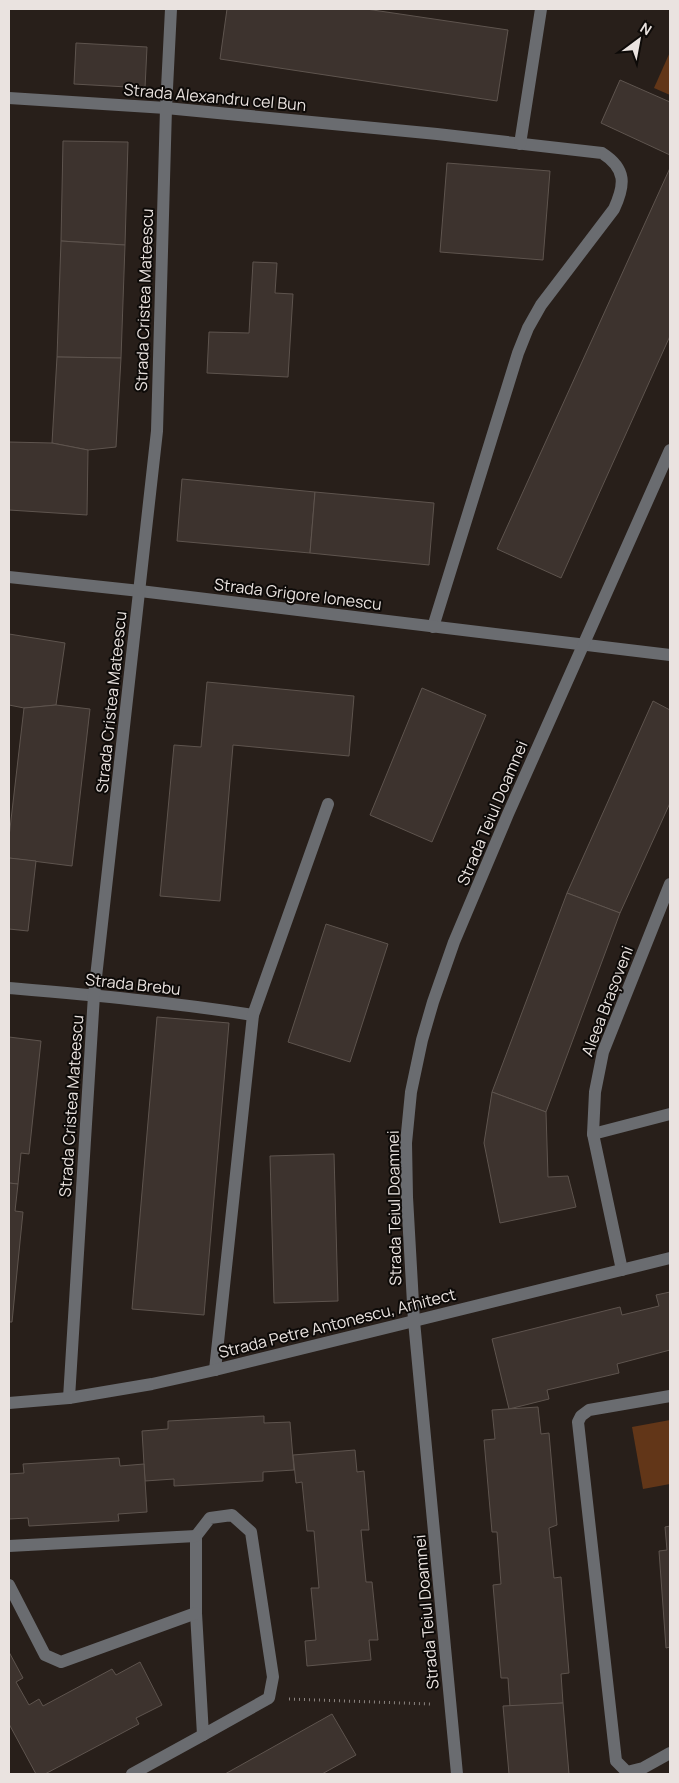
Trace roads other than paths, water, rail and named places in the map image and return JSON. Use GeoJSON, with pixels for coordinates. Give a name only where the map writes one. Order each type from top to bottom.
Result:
{"type":"FeatureCollection","features":[{"type":"Feature","properties":{"kind":"street","name":"Strada Cristea Mateescu"},"geometry":{"type":"LineString","coordinates":[[69,1398],[94,995],[157,431],[166,108],[171,9]]}},
{"type":"Feature","properties":{"kind":"street"},"geometry":{"type":"LineString","coordinates":[[520,144],[541,9]]}},
{"type":"Feature","properties":{"kind":"street","name":"Strada Alexandru cel Bun"},"geometry":{"type":"LineString","coordinates":[[9,98],[166,108],[419,133],[602,153],[614,161],[621,173],[622,192],[614,209],[541,305],[528,328],[512,371],[433,627]]}},
{"type":"Feature","properties":{"kind":"street","name":"Strada Teiul Doamnei"},"geometry":{"type":"LineString","coordinates":[[457,1774],[414,1321],[406,1143],[411,1092],[422,1040],[454,942],[508,814],[670,450]]}},
{"type":"Feature","properties":{"kind":"street","name":"Strada Grigore Ionescu"},"geometry":{"type":"LineString","coordinates":[[9,578],[140,591],[433,627],[584,643],[670,655]]}},
{"type":"Feature","properties":{"kind":"street"},"geometry":{"type":"LineString","coordinates":[[215,1370],[253,1015],[328,804]]}},
{"type":"Feature","properties":{"kind":"street","name":"Aleea Brașoveni"},"geometry":{"type":"LineString","coordinates":[[622,1270],[594,1134],[594,1092],[603,1052],[670,884]]}},
{"type":"Feature","properties":{"kind":"street","name":"Strada Brebu"},"geometry":{"type":"LineString","coordinates":[[9,988],[94,995],[253,1015]]}},
{"type":"Feature","properties":{"kind":"street"},"geometry":{"type":"LineString","coordinates":[[594,1134],[670,1114]]}},
{"type":"Feature","properties":{"kind":"street","name":"Strada Petre Antonescu, Arhitect"},"geometry":{"type":"LineString","coordinates":[[9,1403],[69,1398],[152,1384],[670,1258]]}},
{"type":"Feature","properties":{"kind":"street"},"geometry":{"type":"LineString","coordinates":[[670,1396],[589,1410],[578,1422],[616,1760],[627,1772],[643,1768],[670,1753]]}},
{"type":"Feature","properties":{"kind":"street"},"geometry":{"type":"LineString","coordinates":[[132,1774],[203,1735],[269,1698],[273,1677],[251,1532],[232,1515],[210,1518],[196,1536],[196,1613],[203,1735]]}},
{"type":"Feature","properties":{"kind":"street"},"geometry":{"type":"LineString","coordinates":[[9,1546],[196,1536]]}},
{"type":"Feature","properties":{"kind":"street"},"geometry":{"type":"LineString","coordinates":[[9,1585],[45,1655],[61,1662],[196,1613]]}}]}
